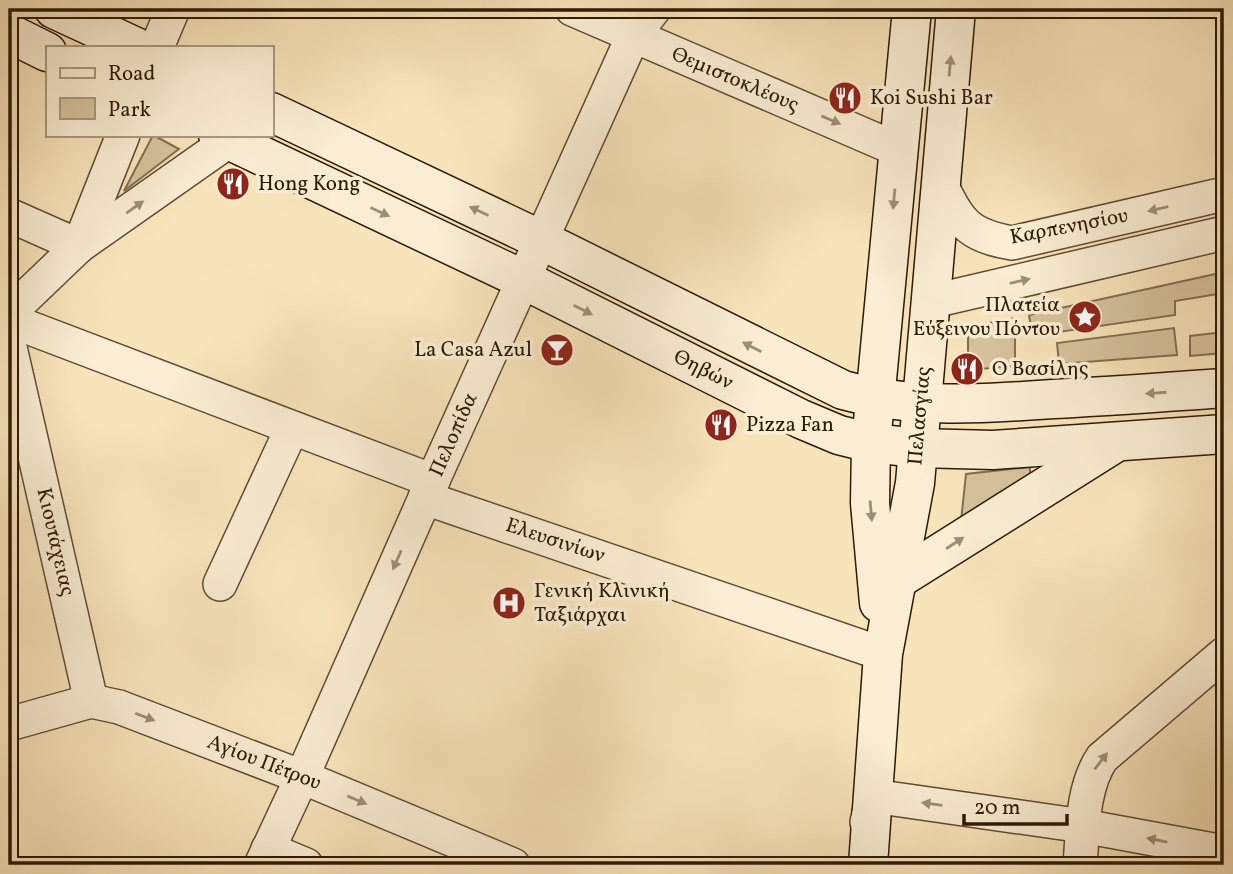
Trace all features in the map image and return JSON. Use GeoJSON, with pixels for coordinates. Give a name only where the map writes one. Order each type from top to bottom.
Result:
{"type":"FeatureCollection","features":[{"type":"Feature","properties":{"kind":"main road"},"geometry":{"type":"LineString","coordinates":[[54,9],[134,46]]}},
{"type":"Feature","properties":{"kind":"main road","name":"Πελασγίας"},"geometry":{"type":"LineString","coordinates":[[883,654],[870,503],[871,443],[912,9]]}},
{"type":"Feature","properties":{"kind":"main road","name":"Πελασγίας"},"geometry":{"type":"LineString","coordinates":[[869,865],[883,654],[915,483],[956,9]]}},
{"type":"Feature","properties":{"kind":"main road"},"geometry":{"type":"LineString","coordinates":[[9,33],[46,52]]}},
{"type":"Feature","properties":{"kind":"main road","name":"Θηβών"},"geometry":{"type":"LineString","coordinates":[[273,113],[541,240],[843,390],[876,399],[922,404],[991,404],[1224,388]]}},
{"type":"Feature","properties":{"kind":"main road","name":"Θηβών"},"geometry":{"type":"LineString","coordinates":[[224,137],[522,279],[801,419],[839,435],[871,443],[993,450],[1224,434]]}},
{"type":"Feature","properties":{"kind":"main road"},"geometry":{"type":"LineString","coordinates":[[897,580],[1119,441]]}},
{"type":"Feature","properties":{"kind":"street"},"geometry":{"type":"LineString","coordinates":[[157,46],[173,9]]}},
{"type":"Feature","properties":{"kind":"street","name":"Θεμιστοκλέους"},"geometry":{"type":"LineString","coordinates":[[572,9],[899,150]]}},
{"type":"Feature","properties":{"kind":"street","name":"Πελοπίδα"},"geometry":{"type":"LineString","coordinates":[[264,857],[302,778],[522,279],[633,36],[654,9]]}},
{"type":"Feature","properties":{"kind":"street"},"geometry":{"type":"LineString","coordinates":[[79,246],[123,136]]}},
{"type":"Feature","properties":{"kind":"street"},"geometry":{"type":"LineString","coordinates":[[9,313],[79,246],[224,137]]}},
{"type":"Feature","properties":{"kind":"street","name":"Καρπενησίου"},"geometry":{"type":"LineString","coordinates":[[940,183],[955,212],[969,229],[987,239],[1012,243],[1224,194]]}},
{"type":"Feature","properties":{"kind":"street"},"geometry":{"type":"LineString","coordinates":[[9,215],[79,246]]}},
{"type":"Feature","properties":{"kind":"street","name":"Καρπενησίου"},"geometry":{"type":"LineString","coordinates":[[929,302],[1224,233]]}},
{"type":"Feature","properties":{"kind":"street","name":"Ελευσινίων"},"geometry":{"type":"LineString","coordinates":[[9,320],[292,428],[429,489],[883,654]]}},
{"type":"Feature","properties":{"kind":"street","name":"Κιουτάχειας"},"geometry":{"type":"LineString","coordinates":[[9,343],[91,701]]}},
{"type":"Feature","properties":{"kind":"street"},"geometry":{"type":"LineString","coordinates":[[220,583],[292,428]]}},
{"type":"Feature","properties":{"kind":"street"},"geometry":{"type":"LineString","coordinates":[[1080,865],[1091,774],[1102,758],[1224,654]]}},
{"type":"Feature","properties":{"kind":"street","name":"Αγίου Πέτρου"},"geometry":{"type":"LineString","coordinates":[[9,724],[91,701],[119,707],[302,778],[513,865]]}},
{"type":"Feature","properties":{"kind":"street"},"geometry":{"type":"LineString","coordinates":[[855,865],[873,796],[1083,826],[1224,852]]}},
{"type":"Feature","properties":{"kind":"street"},"geometry":{"type":"LineString","coordinates":[[264,857],[306,865]]}},
{"type":"Feature","properties":{"kind":"green space"},"geometry":{"type":"Polygon","coordinates":[[[152,136],[179,149],[124,191],[152,136]]]}},
{"type":"Feature","properties":{"kind":"green space"},"geometry":{"type":"Polygon","coordinates":[[[1220,273],[1224,293],[1175,301],[1175,315],[1052,333],[1050,328],[1032,332],[1029,315],[1220,273]]]}},
{"type":"Feature","properties":{"kind":"green space"},"geometry":{"type":"Polygon","coordinates":[[[1015,318],[1015,366],[968,370],[968,327],[1015,318]]]}},
{"type":"Feature","properties":{"kind":"green space"},"geometry":{"type":"Polygon","coordinates":[[[1174,328],[1177,355],[1059,364],[1057,343],[1174,328]]]}},
{"type":"Feature","properties":{"kind":"green space"},"geometry":{"type":"Polygon","coordinates":[[[1224,332],[1224,353],[1190,356],[1190,336],[1224,332]]]}},
{"type":"Feature","properties":{"kind":"green space"},"geometry":{"type":"Polygon","coordinates":[[[1030,467],[1030,474],[961,521],[966,474],[1030,467]]]}},
{"type":"Feature","properties":{"kind":"place","name":"Koi Sushi Bar"},"geometry":{"type":"Point","coordinates":[845,98]}},
{"type":"Feature","properties":{"kind":"place","name":"Hong Kong"},"geometry":{"type":"Point","coordinates":[233,184]}},
{"type":"Feature","properties":{"kind":"place","name":"Πλατεία Εύξεινου Πόντου"},"geometry":{"type":"Point","coordinates":[1085,317]}},
{"type":"Feature","properties":{"kind":"place","name":"La Casa Azul"},"geometry":{"type":"Point","coordinates":[557,350]}},
{"type":"Feature","properties":{"kind":"place","name":"Ο Βασίλης"},"geometry":{"type":"Point","coordinates":[967,369]}},
{"type":"Feature","properties":{"kind":"place","name":"Pizza Fan"},"geometry":{"type":"Point","coordinates":[721,425]}},
{"type":"Feature","properties":{"kind":"place","name":"Γενική Κλινική Ταξιάρχαι"},"geometry":{"type":"Point","coordinates":[509,603]}}]}
